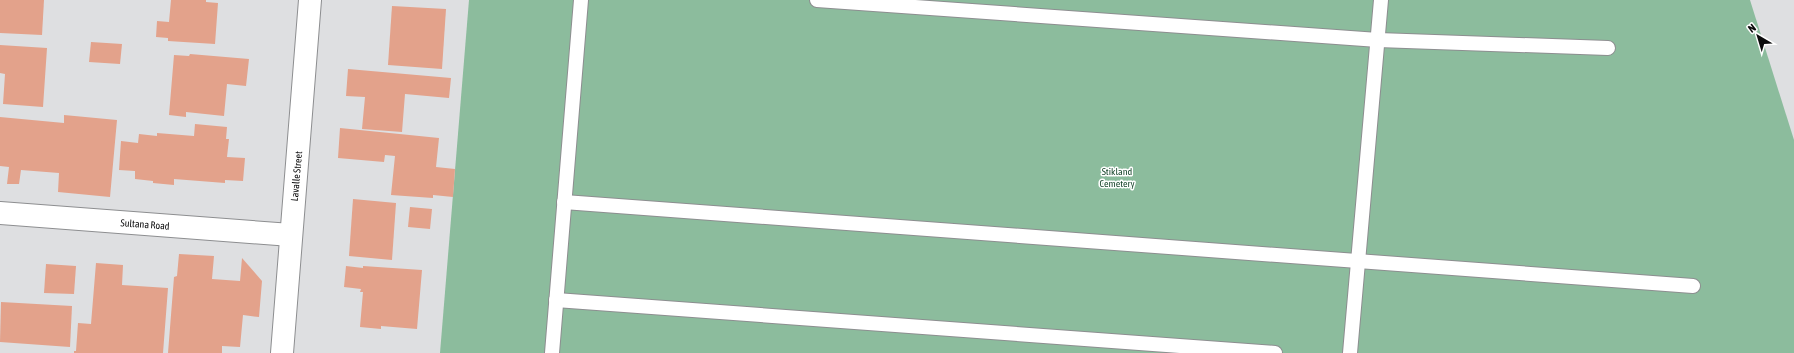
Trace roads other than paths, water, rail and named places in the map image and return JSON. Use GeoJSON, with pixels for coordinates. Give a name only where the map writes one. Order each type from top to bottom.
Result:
{"type":"FeatureCollection","features":[{"type":"Feature","properties":{"kind":"street","name":"Lavalle Street"},"geometry":{"type":"LineString","coordinates":[[282,353],[310,0]]}},
{"type":"Feature","properties":{"kind":"street","name":"Sultana Road"},"geometry":{"type":"LineString","coordinates":[[0,213],[291,236]]}},
{"type":"Feature","properties":{"kind":"lane"},"geometry":{"type":"LineString","coordinates":[[552,353],[581,0]]}},
{"type":"Feature","properties":{"kind":"lane"},"geometry":{"type":"LineString","coordinates":[[817,0],[1378,40],[1608,48]]}},
{"type":"Feature","properties":{"kind":"lane"},"geometry":{"type":"LineString","coordinates":[[1350,353],[1381,0]]}},
{"type":"Feature","properties":{"kind":"lane"},"geometry":{"type":"LineString","coordinates":[[564,202],[1693,286]]}},
{"type":"Feature","properties":{"kind":"lane"},"geometry":{"type":"LineString","coordinates":[[556,300],[1275,353]]}},
{"type":"Feature","properties":{"kind":"park label","name":"Stikland Cemetery"},"geometry":{"type":"Point","coordinates":[1117,176]}}]}
